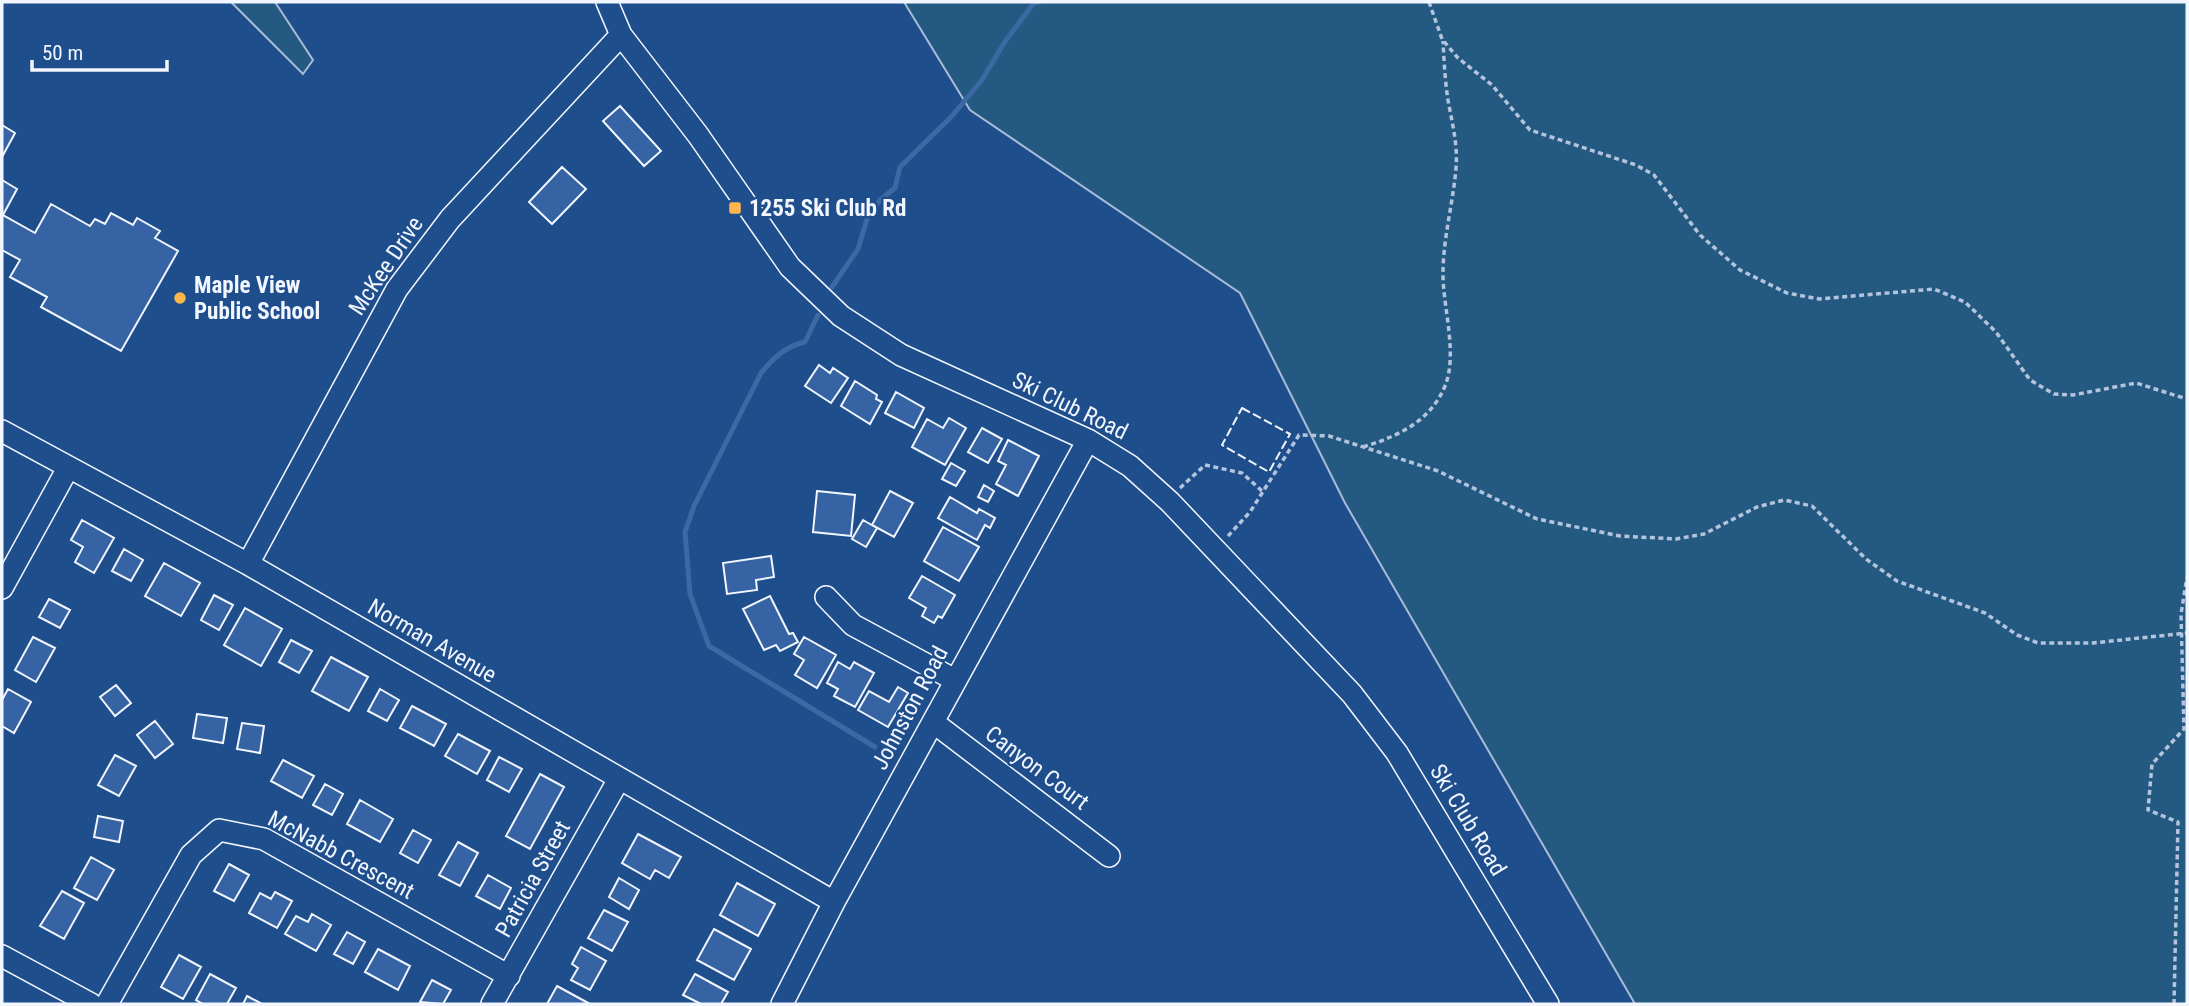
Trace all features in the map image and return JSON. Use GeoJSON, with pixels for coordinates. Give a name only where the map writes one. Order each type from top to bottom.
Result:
{"type":"FeatureCollection","features":[{"type":"Feature","properties":{"kind":"street","name":"Ski Club Road"},"geometry":{"type":"LineString","coordinates":[[607,2],[621,36],[698,135],[790,267],[841,316],[901,355],[1088,440],[1130,466],[1170,502],[1352,694],[1397,753],[1548,1004]]}},
{"type":"Feature","properties":{"kind":"street","name":"McKee Drive"},"geometry":{"type":"LineString","coordinates":[[248,565],[397,289],[450,219],[621,36]]}},
{"type":"Feature","properties":{"kind":"street","name":"Norman Avenue"},"geometry":{"type":"LineString","coordinates":[[2,431],[248,565],[834,902]]}},
{"type":"Feature","properties":{"kind":"street","name":"Johnston Road"},"geometry":{"type":"LineString","coordinates":[[782,1004],[834,902],[1088,440]]}},
{"type":"Feature","properties":{"kind":"street"},"geometry":{"type":"LineString","coordinates":[[2,588],[68,468]]}},
{"type":"Feature","properties":{"kind":"street"},"geometry":{"type":"LineString","coordinates":[[826,597],[853,625],[955,680]]}},
{"type":"Feature","properties":{"kind":"street","name":"Canyon Court"},"geometry":{"type":"LineString","coordinates":[[933,722],[1109,856]]}},
{"type":"Feature","properties":{"kind":"street","name":"Patricia Street"},"geometry":{"type":"LineString","coordinates":[[492,1004],[619,779]]}},
{"type":"Feature","properties":{"kind":"street","name":"McNabb Crescent"},"geometry":{"type":"LineString","coordinates":[[107,1004],[191,855],[219,830],[264,839],[509,976]]}},
{"type":"Feature","properties":{"kind":"street"},"geometry":{"type":"LineString","coordinates":[[2,956],[91,1004]]}},
{"type":"Feature","properties":{"kind":"path"},"geometry":{"type":"LineString","coordinates":[[1363,447],[1396,436],[1425,418],[1446,385],[1450,343],[1443,277],[1456,146],[1442,39],[1429,2]]}},
{"type":"Feature","properties":{"kind":"path"},"geometry":{"type":"LineString","coordinates":[[1442,39],[1458,58],[1492,85],[1530,130],[1636,165],[1654,175],[1700,235],[1740,270],[1787,293],[1819,299],[1934,289],[1965,302],[1996,332],[2030,380],[2054,394],[2073,395],[2136,383],[2187,399]]}},
{"type":"Feature","properties":{"kind":"path"},"geometry":{"type":"LineString","coordinates":[[1215,551],[1250,512],[1299,435],[1329,436],[1438,471],[1537,519],[1620,536],[1676,539],[1704,534],[1757,507],[1784,500],[1812,506],[1866,559],[1897,581],[1984,612],[2017,635],[2038,643],[2093,643],[2181,636],[2187,633]]}},
{"type":"Feature","properties":{"kind":"path"},"geometry":{"type":"LineString","coordinates":[[1170,502],[1185,481],[1205,465],[1242,473],[1262,491]]}},
{"type":"Feature","properties":{"kind":"path"},"geometry":{"type":"LineString","coordinates":[[2174,1004],[2178,822],[2148,810],[2152,764],[2184,729],[2181,636],[2187,577]]}},
{"type":"Feature","properties":{"kind":"shaded area"},"geometry":{"type":"Polygon","coordinates":[[[231,2],[275,2],[313,60],[303,74],[231,2]]]}},
{"type":"Feature","properties":{"kind":"shaded area"},"geometry":{"type":"Polygon","coordinates":[[[904,2],[2187,2],[2187,1004],[1635,1004],[1345,503],[1240,293],[970,110],[904,2]]]}},
{"type":"Feature","properties":{"kind":"building"},"geometry":{"type":"Polygon","coordinates":[[[620,106],[661,151],[644,166],[603,121],[620,106]]]}},
{"type":"Feature","properties":{"kind":"building"},"geometry":{"type":"Polygon","coordinates":[[[2,125],[15,133],[2,157],[2,125]]]}},
{"type":"Feature","properties":{"kind":"building"},"geometry":{"type":"Polygon","coordinates":[[[562,167],[586,189],[552,224],[529,202],[562,167]]]}},
{"type":"Feature","properties":{"kind":"building"},"geometry":{"type":"Polygon","coordinates":[[[2,180],[17,189],[3,215],[35,233],[51,204],[90,226],[95,219],[105,224],[111,213],[133,225],[137,218],[160,231],[155,238],[178,251],[121,351],[41,307],[47,297],[10,277],[20,260],[2,250],[2,180]]]}},
{"type":"Feature","properties":{"kind":"building"},"geometry":{"type":"Polygon","coordinates":[[[819,365],[830,373],[833,368],[848,378],[831,403],[805,386],[819,365]]]}},
{"type":"Feature","properties":{"kind":"building"},"geometry":{"type":"Polygon","coordinates":[[[855,381],[877,395],[876,399],[882,402],[870,424],[841,406],[855,381]]]}},
{"type":"Feature","properties":{"kind":"building"},"geometry":{"type":"Polygon","coordinates":[[[896,392],[924,408],[914,428],[885,413],[896,392]]]}},
{"type":"Feature","properties":{"kind":"building"},"geometry":{"type":"Polygon","coordinates":[[[949,418],[966,428],[945,465],[912,447],[927,419],[943,428],[949,418]]]}},
{"type":"Feature","properties":{"kind":"building"},"geometry":{"type":"Polygon","coordinates":[[[982,428],[1002,439],[988,463],[968,452],[982,428]]]}},
{"type":"Feature","properties":{"kind":"building"},"geometry":{"type":"Polygon","coordinates":[[[1008,440],[1039,456],[1018,496],[996,484],[1006,465],[998,461],[1008,440]]]}},
{"type":"Feature","properties":{"kind":"building"},"geometry":{"type":"Polygon","coordinates":[[[951,463],[965,471],[956,486],[942,479],[951,463]]]}},
{"type":"Feature","properties":{"kind":"building"},"geometry":{"type":"Polygon","coordinates":[[[984,485],[994,491],[988,502],[978,497],[984,485]]]}},
{"type":"Feature","properties":{"kind":"building"},"geometry":{"type":"Polygon","coordinates":[[[817,491],[855,495],[851,536],[813,532],[817,491]]]}},
{"type":"Feature","properties":{"kind":"building"},"geometry":{"type":"Polygon","coordinates":[[[890,491],[913,503],[894,537],[872,525],[890,491]]]}},
{"type":"Feature","properties":{"kind":"building"},"geometry":{"type":"Polygon","coordinates":[[[950,497],[977,513],[979,509],[995,518],[990,528],[985,525],[977,540],[938,518],[950,497]]]}},
{"type":"Feature","properties":{"kind":"building"},"geometry":{"type":"Polygon","coordinates":[[[82,520],[114,538],[94,573],[75,562],[83,547],[71,540],[82,520]]]}},
{"type":"Feature","properties":{"kind":"building"},"geometry":{"type":"Polygon","coordinates":[[[863,520],[877,528],[866,547],[852,539],[863,520]]]}},
{"type":"Feature","properties":{"kind":"building"},"geometry":{"type":"Polygon","coordinates":[[[943,527],[979,547],[959,581],[924,561],[943,527]]]}},
{"type":"Feature","properties":{"kind":"building"},"geometry":{"type":"Polygon","coordinates":[[[124,549],[143,560],[131,581],[112,571],[124,549]]]}},
{"type":"Feature","properties":{"kind":"building"},"geometry":{"type":"Polygon","coordinates":[[[771,556],[774,577],[756,580],[757,590],[727,594],[723,563],[771,556]]]}},
{"type":"Feature","properties":{"kind":"building"},"geometry":{"type":"Polygon","coordinates":[[[164,563],[200,583],[181,616],[145,596],[164,563]]]}},
{"type":"Feature","properties":{"kind":"building"},"geometry":{"type":"Polygon","coordinates":[[[922,576],[955,595],[942,618],[938,616],[934,623],[922,616],[926,608],[909,598],[922,576]]]}},
{"type":"Feature","properties":{"kind":"building"},"geometry":{"type":"Polygon","coordinates":[[[214,595],[233,605],[219,630],[201,620],[214,595]]]}},
{"type":"Feature","properties":{"kind":"building"},"geometry":{"type":"Polygon","coordinates":[[[770,596],[789,634],[793,633],[798,642],[780,651],[776,645],[764,650],[743,609],[770,596]]]}},
{"type":"Feature","properties":{"kind":"building"},"geometry":{"type":"Polygon","coordinates":[[[49,599],[70,610],[60,628],[39,617],[49,599]]]}},
{"type":"Feature","properties":{"kind":"building"},"geometry":{"type":"Polygon","coordinates":[[[245,608],[282,629],[261,666],[224,645],[245,608]]]}},
{"type":"Feature","properties":{"kind":"building"},"geometry":{"type":"Polygon","coordinates":[[[33,637],[55,648],[36,682],[15,670],[33,637]]]}},
{"type":"Feature","properties":{"kind":"building"},"geometry":{"type":"Polygon","coordinates":[[[804,637],[836,655],[817,688],[795,675],[804,660],[794,654],[804,637]]]}},
{"type":"Feature","properties":{"kind":"building"},"geometry":{"type":"Polygon","coordinates":[[[291,640],[312,651],[299,673],[279,662],[291,640]]]}},
{"type":"Feature","properties":{"kind":"building"},"geometry":{"type":"Polygon","coordinates":[[[331,657],[368,677],[349,711],[312,691],[331,657]]]}},
{"type":"Feature","properties":{"kind":"building"},"geometry":{"type":"Polygon","coordinates":[[[838,662],[850,669],[854,662],[874,673],[855,707],[834,696],[838,689],[827,683],[838,662]]]}},
{"type":"Feature","properties":{"kind":"building"},"geometry":{"type":"Polygon","coordinates":[[[116,685],[131,703],[115,716],[100,697],[116,685]]]}},
{"type":"Feature","properties":{"kind":"building"},"geometry":{"type":"Polygon","coordinates":[[[898,687],[908,693],[888,727],[858,710],[869,691],[889,702],[898,687]]]}},
{"type":"Feature","properties":{"kind":"building"},"geometry":{"type":"Polygon","coordinates":[[[8,689],[31,702],[14,733],[2,726],[2,700],[8,689]]]}},
{"type":"Feature","properties":{"kind":"building"},"geometry":{"type":"Polygon","coordinates":[[[380,689],[399,700],[387,721],[368,711],[380,689]]]}},
{"type":"Feature","properties":{"kind":"building"},"geometry":{"type":"Polygon","coordinates":[[[412,706],[446,724],[434,746],[400,728],[412,706]]]}},
{"type":"Feature","properties":{"kind":"building"},"geometry":{"type":"Polygon","coordinates":[[[197,714],[227,718],[223,743],[193,738],[197,714]]]}},
{"type":"Feature","properties":{"kind":"building"},"geometry":{"type":"Polygon","coordinates":[[[155,721],[173,744],[155,758],[137,735],[155,721]]]}},
{"type":"Feature","properties":{"kind":"building"},"geometry":{"type":"Polygon","coordinates":[[[242,723],[264,726],[260,753],[237,749],[242,723]]]}},
{"type":"Feature","properties":{"kind":"building"},"geometry":{"type":"Polygon","coordinates":[[[458,734],[490,751],[477,774],[445,756],[458,734]]]}},
{"type":"Feature","properties":{"kind":"building"},"geometry":{"type":"Polygon","coordinates":[[[115,755],[136,766],[119,796],[98,785],[115,755]]]}},
{"type":"Feature","properties":{"kind":"building"},"geometry":{"type":"Polygon","coordinates":[[[499,757],[522,769],[509,792],[487,780],[499,757]]]}},
{"type":"Feature","properties":{"kind":"building"},"geometry":{"type":"Polygon","coordinates":[[[283,760],[314,776],[302,798],[271,781],[283,760]]]}},
{"type":"Feature","properties":{"kind":"building"},"geometry":{"type":"Polygon","coordinates":[[[540,774],[564,787],[530,849],[506,836],[540,774]]]}},
{"type":"Feature","properties":{"kind":"building"},"geometry":{"type":"Polygon","coordinates":[[[325,784],[343,794],[332,815],[313,805],[325,784]]]}},
{"type":"Feature","properties":{"kind":"building"},"geometry":{"type":"Polygon","coordinates":[[[360,800],[393,819],[380,842],[347,824],[360,800]]]}},
{"type":"Feature","properties":{"kind":"building"},"geometry":{"type":"Polygon","coordinates":[[[98,816],[123,821],[119,842],[94,837],[98,816]]]}},
{"type":"Feature","properties":{"kind":"building"},"geometry":{"type":"Polygon","coordinates":[[[413,830],[431,840],[418,863],[400,853],[413,830]]]}},
{"type":"Feature","properties":{"kind":"building"},"geometry":{"type":"Polygon","coordinates":[[[638,834],[681,857],[669,878],[655,870],[650,879],[622,863],[638,834]]]}},
{"type":"Feature","properties":{"kind":"building"},"geometry":{"type":"Polygon","coordinates":[[[458,842],[478,853],[460,886],[439,875],[458,842]]]}},
{"type":"Feature","properties":{"kind":"building"},"geometry":{"type":"Polygon","coordinates":[[[91,857],[114,870],[97,900],[74,888],[91,857]]]}},
{"type":"Feature","properties":{"kind":"building"},"geometry":{"type":"Polygon","coordinates":[[[229,864],[249,875],[234,901],[214,891],[229,864]]]}},
{"type":"Feature","properties":{"kind":"building"},"geometry":{"type":"Polygon","coordinates":[[[488,875],[511,888],[500,909],[476,896],[488,875]]]}},
{"type":"Feature","properties":{"kind":"building"},"geometry":{"type":"Polygon","coordinates":[[[619,878],[639,890],[629,909],[609,897],[619,878]]]}},
{"type":"Feature","properties":{"kind":"building"},"geometry":{"type":"Polygon","coordinates":[[[737,883],[775,904],[758,936],[720,915],[737,883]]]}},
{"type":"Feature","properties":{"kind":"building"},"geometry":{"type":"Polygon","coordinates":[[[62,891],[84,903],[64,939],[40,926],[62,891]]]}},
{"type":"Feature","properties":{"kind":"building"},"geometry":{"type":"Polygon","coordinates":[[[275,892],[292,901],[277,928],[249,913],[260,893],[271,899],[275,892]]]}},
{"type":"Feature","properties":{"kind":"building"},"geometry":{"type":"Polygon","coordinates":[[[604,910],[628,922],[612,951],[588,938],[604,910]]]}},
{"type":"Feature","properties":{"kind":"building"},"geometry":{"type":"Polygon","coordinates":[[[312,914],[331,925],[316,951],[285,934],[296,916],[308,922],[312,914]]]}},
{"type":"Feature","properties":{"kind":"building"},"geometry":{"type":"Polygon","coordinates":[[[714,929],[751,949],[734,980],[697,960],[714,929]]]}},
{"type":"Feature","properties":{"kind":"building"},"geometry":{"type":"Polygon","coordinates":[[[347,932],[365,942],[353,964],[334,954],[347,932]]]}},
{"type":"Feature","properties":{"kind":"building"},"geometry":{"type":"Polygon","coordinates":[[[581,947],[606,961],[590,990],[571,980],[578,968],[572,964],[581,947]]]}},
{"type":"Feature","properties":{"kind":"building"},"geometry":{"type":"Polygon","coordinates":[[[378,949],[410,966],[398,990],[365,972],[378,949]]]}},
{"type":"Feature","properties":{"kind":"building"},"geometry":{"type":"Polygon","coordinates":[[[179,955],[201,967],[183,999],[161,987],[179,955]]]}},
{"type":"Feature","properties":{"kind":"building"},"geometry":{"type":"Polygon","coordinates":[[[210,974],[236,988],[227,1004],[203,1004],[196,1000],[210,974]]]}},
{"type":"Feature","properties":{"kind":"building"},"geometry":{"type":"Polygon","coordinates":[[[695,974],[728,992],[721,1004],[701,1004],[683,995],[695,974]]]}},
{"type":"Feature","properties":{"kind":"building"},"geometry":{"type":"Polygon","coordinates":[[[432,980],[451,990],[443,1004],[420,1002],[432,980]]]}},
{"type":"Feature","properties":{"kind":"building"},"geometry":{"type":"Polygon","coordinates":[[[557,986],[590,1004],[547,1004],[557,986]]]}},
{"type":"Feature","properties":{"kind":"building"},"geometry":{"type":"Polygon","coordinates":[[[247,996],[262,1004],[243,1004],[247,996]]]}},
{"type":"Feature","properties":{"kind":"waterway"},"geometry":{"type":"LineString","coordinates":[[832,287],[858,249],[868,216],[880,200],[895,188],[900,167],[952,116],[982,80],[1004,43],[1033,4],[1039,2]]}},
{"type":"Feature","properties":{"kind":"waterway"},"geometry":{"type":"LineString","coordinates":[[818,315],[805,342],[780,353],[761,373],[694,506],[685,532],[690,594],[709,646],[875,747]]}},
{"type":"Feature","properties":{"kind":"fence"},"geometry":{"type":"LineString","coordinates":[[1242,408],[1290,434],[1269,472],[1222,445],[1242,408]]}},
{"type":"Feature","properties":{"kind":"place","name":"1255 Ski Club Rd"},"geometry":{"type":"Point","coordinates":[735,208]}},
{"type":"Feature","properties":{"kind":"place","name":"Maple View Public School"},"geometry":{"type":"Point","coordinates":[180,298]}}]}
